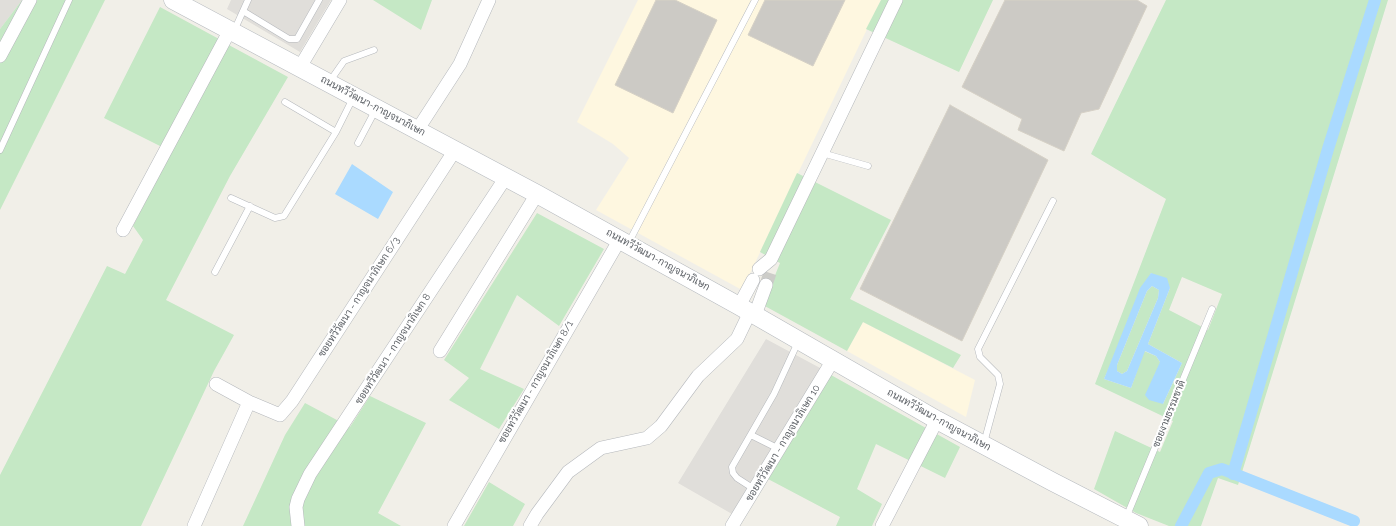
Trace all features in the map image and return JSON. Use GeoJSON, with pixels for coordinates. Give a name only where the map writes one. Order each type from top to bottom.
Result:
{"type":"FeatureCollection","features":[{"type":"Feature","properties":{"kind":"street"},"geometry":{"type":"LineString","coordinates":[[0,56],[30,0]]}},
{"type":"Feature","properties":{"kind":"street","name":"ถนนทวีวัฒนา-กาญจนาภิเษก"},"geometry":{"type":"LineString","coordinates":[[173,0],[538,194],[748,311],[937,420],[1132,523]]}},
{"type":"Feature","properties":{"kind":"street"},"geometry":{"type":"LineString","coordinates":[[300,67],[340,0]]}},
{"type":"Feature","properties":{"kind":"street"},"geometry":{"type":"LineString","coordinates":[[418,129],[460,64],[489,0]]}},
{"type":"Feature","properties":{"kind":"street"},"geometry":{"type":"LineString","coordinates":[[530,526],[568,472],[601,448],[647,438],[661,426],[698,376],[737,338],[762,277],[896,0]]}},
{"type":"Feature","properties":{"kind":"street"},"geometry":{"type":"LineString","coordinates":[[123,230],[232,31]]}},
{"type":"Feature","properties":{"kind":"street","name":"ซอยทวีวัฒนา - กาญจนาภิเษก 6/3"},"geometry":{"type":"LineString","coordinates":[[216,384],[249,402],[280,415],[292,401],[455,150]]}},
{"type":"Feature","properties":{"kind":"street","name":"ซอยทวีวัฒนา - กาญจนาภิเษก 8"},"geometry":{"type":"LineString","coordinates":[[298,526],[296,507],[298,499],[310,474],[506,177]]}},
{"type":"Feature","properties":{"kind":"street"},"geometry":{"type":"LineString","coordinates":[[440,351],[538,194]]}},
{"type":"Feature","properties":{"kind":"street","name":"ซอยทวีวัฒนา - กาญจนาภิเษก 8/1"},"geometry":{"type":"LineString","coordinates":[[454,526],[624,241]]}},
{"type":"Feature","properties":{"kind":"street"},"geometry":{"type":"LineString","coordinates":[[748,311],[762,277]]}},
{"type":"Feature","properties":{"kind":"street","name":"ซอยทวีวัฒนา - กาญจนาภิเษก 10"},"geometry":{"type":"LineString","coordinates":[[732,526],[756,490],[833,360]]}},
{"type":"Feature","properties":{"kind":"street"},"geometry":{"type":"LineString","coordinates":[[194,526],[249,402]]}},
{"type":"Feature","properties":{"kind":"street"},"geometry":{"type":"LineString","coordinates":[[882,526],[937,420]]}},
{"type":"Feature","properties":{"kind":"lane"},"geometry":{"type":"LineString","coordinates":[[0,150],[69,0]]}},
{"type":"Feature","properties":{"kind":"lane"},"geometry":{"type":"LineString","coordinates":[[232,31],[248,0]]}},
{"type":"Feature","properties":{"kind":"lane"},"geometry":{"type":"LineString","coordinates":[[243,11],[289,39],[297,39],[319,0]]}},
{"type":"Feature","properties":{"kind":"lane"},"geometry":{"type":"LineString","coordinates":[[624,241],[755,0]]}},
{"type":"Feature","properties":{"kind":"lane"},"geometry":{"type":"LineString","coordinates":[[329,82],[344,61],[374,50]]}},
{"type":"Feature","properties":{"kind":"lane"},"geometry":{"type":"LineString","coordinates":[[231,198],[275,218],[284,216],[336,132],[354,96]]}},
{"type":"Feature","properties":{"kind":"lane"},"geometry":{"type":"LineString","coordinates":[[285,102],[336,132]]}},
{"type":"Feature","properties":{"kind":"lane"},"geometry":{"type":"LineString","coordinates":[[358,143],[376,108]]}},
{"type":"Feature","properties":{"kind":"lane"},"geometry":{"type":"LineString","coordinates":[[821,153],[868,166]]}},
{"type":"Feature","properties":{"kind":"lane"},"geometry":{"type":"LineString","coordinates":[[984,444],[1000,384],[998,375],[980,357],[978,349],[1053,201]]}},
{"type":"Feature","properties":{"kind":"lane"},"geometry":{"type":"LineString","coordinates":[[215,272],[250,206]]}},
{"type":"Feature","properties":{"kind":"lane","name":"ซอยงามธรรมชาติ"},"geometry":{"type":"LineString","coordinates":[[1132,523],[1212,309]]}},
{"type":"Feature","properties":{"kind":"lane"},"geometry":{"type":"LineString","coordinates":[[756,490],[737,478],[732,471],[732,467],[774,394],[798,341]]}},
{"type":"Feature","properties":{"kind":"lane"},"geometry":{"type":"LineString","coordinates":[[751,435],[779,449]]}},
{"type":"Feature","properties":{"kind":"shaded area"},"geometry":{"type":"Polygon","coordinates":[[[0,0],[22,0],[0,29],[0,0]]]}},
{"type":"Feature","properties":{"kind":"shaded area"},"geometry":{"type":"Polygon","coordinates":[[[231,0],[331,0],[300,52],[227,9],[231,0]]]}},
{"type":"Feature","properties":{"kind":"shaded area"},"geometry":{"type":"Polygon","coordinates":[[[638,0],[881,0],[742,290],[596,210],[629,158],[613,144],[577,122],[638,0]]]}},
{"type":"Feature","properties":{"kind":"shaded area"},"geometry":{"type":"Polygon","coordinates":[[[863,322],[975,380],[966,417],[847,351],[863,322]]]}},
{"type":"Feature","properties":{"kind":"shaded area"},"geometry":{"type":"Polygon","coordinates":[[[766,339],[822,369],[732,514],[678,483],[766,339]]]}},
{"type":"Feature","properties":{"kind":"green space"},"geometry":{"type":"Polygon","coordinates":[[[22,0],[105,0],[0,210],[0,29],[22,0]]]}},
{"type":"Feature","properties":{"kind":"green space"},"geometry":{"type":"Polygon","coordinates":[[[373,0],[432,0],[421,30],[373,0]]]}},
{"type":"Feature","properties":{"kind":"green space"},"geometry":{"type":"Polygon","coordinates":[[[881,0],[993,0],[959,72],[866,29],[881,0]]]}},
{"type":"Feature","properties":{"kind":"green space"},"geometry":{"type":"Polygon","coordinates":[[[1166,0],[1388,0],[1238,485],[1218,478],[1201,526],[1169,526],[1136,513],[1094,489],[1115,431],[1160,452],[1173,421],[1095,384],[1166,199],[1091,154],[1166,0]],[[1151,273],[1104,379],[1131,388],[1144,351],[1156,356],[1160,362],[1163,404],[1182,363],[1148,344],[1170,288],[1151,273]],[[1182,277],[1169,310],[1208,330],[1222,294],[1182,277]]]}},
{"type":"Feature","properties":{"kind":"green space"},"geometry":{"type":"Polygon","coordinates":[[[160,7],[219,39],[162,147],[104,118],[160,7]]]}},
{"type":"Feature","properties":{"kind":"green space"},"geometry":{"type":"Polygon","coordinates":[[[227,44],[288,77],[230,176],[166,300],[234,335],[214,371],[141,526],[0,526],[0,475],[107,266],[125,274],[143,240],[133,226],[227,44]]]}},
{"type":"Feature","properties":{"kind":"green space"},"geometry":{"type":"Polygon","coordinates":[[[797,173],[891,220],[850,299],[961,355],[953,368],[863,322],[847,351],[763,305],[780,263],[760,252],[797,173]]]}},
{"type":"Feature","properties":{"kind":"green space"},"geometry":{"type":"Polygon","coordinates":[[[537,213],[604,249],[559,326],[517,295],[480,369],[524,389],[499,429],[449,400],[469,378],[444,360],[537,213]]]}},
{"type":"Feature","properties":{"kind":"green space"},"geometry":{"type":"Polygon","coordinates":[[[1152,286],[1159,290],[1158,298],[1127,371],[1122,374],[1117,371],[1117,365],[1147,291],[1152,286]]]}},
{"type":"Feature","properties":{"kind":"green space"},"geometry":{"type":"Polygon","coordinates":[[[831,375],[960,447],[945,478],[876,444],[857,489],[882,504],[872,526],[836,526],[840,517],[768,479],[797,428],[831,375]]]}},
{"type":"Feature","properties":{"kind":"green space"},"geometry":{"type":"Polygon","coordinates":[[[370,396],[426,423],[378,513],[401,526],[243,526],[285,435],[305,403],[350,427],[370,396]]]}},
{"type":"Feature","properties":{"kind":"green space"},"geometry":{"type":"Polygon","coordinates":[[[489,482],[525,504],[513,526],[464,526],[489,482]]]}},
{"type":"Feature","properties":{"kind":"water"},"geometry":{"type":"Polygon","coordinates":[[[352,164],[393,192],[378,219],[335,194],[352,164]]]}},
{"type":"Feature","properties":{"kind":"water"},"geometry":{"type":"Polygon","coordinates":[[[1151,273],[1167,278],[1170,288],[1148,344],[1182,363],[1163,404],[1149,400],[1145,395],[1160,362],[1156,356],[1145,351],[1131,388],[1104,379],[1140,288],[1151,273]],[[1152,286],[1147,291],[1117,365],[1117,371],[1122,374],[1127,371],[1158,298],[1159,290],[1152,286]]]}},
{"type":"Feature","properties":{"kind":"building"},"geometry":{"type":"Polygon","coordinates":[[[656,0],[675,0],[717,20],[673,113],[615,85],[656,0]]]}},
{"type":"Feature","properties":{"kind":"building"},"geometry":{"type":"Polygon","coordinates":[[[765,0],[845,0],[813,66],[748,35],[765,0]]]}},
{"type":"Feature","properties":{"kind":"building"},"geometry":{"type":"Polygon","coordinates":[[[1005,0],[1137,0],[1147,6],[1099,109],[1081,113],[1064,151],[1018,130],[1022,119],[962,87],[1005,0]]]}},
{"type":"Feature","properties":{"kind":"building"},"geometry":{"type":"Polygon","coordinates":[[[950,105],[1048,160],[962,341],[860,289],[950,105]]]}},
{"type":"Feature","properties":{"kind":"waterway"},"geometry":{"type":"LineString","coordinates":[[1233,474],[1328,149],[1375,0]]}},
{"type":"Feature","properties":{"kind":"waterway"},"geometry":{"type":"LineString","coordinates":[[1181,526],[1209,473],[1222,469],[1354,521]]}},
{"type":"Feature","properties":{"kind":"tunnel"},"geometry":{"type":"LineString","coordinates":[[766,285],[770,273]]}}]}
